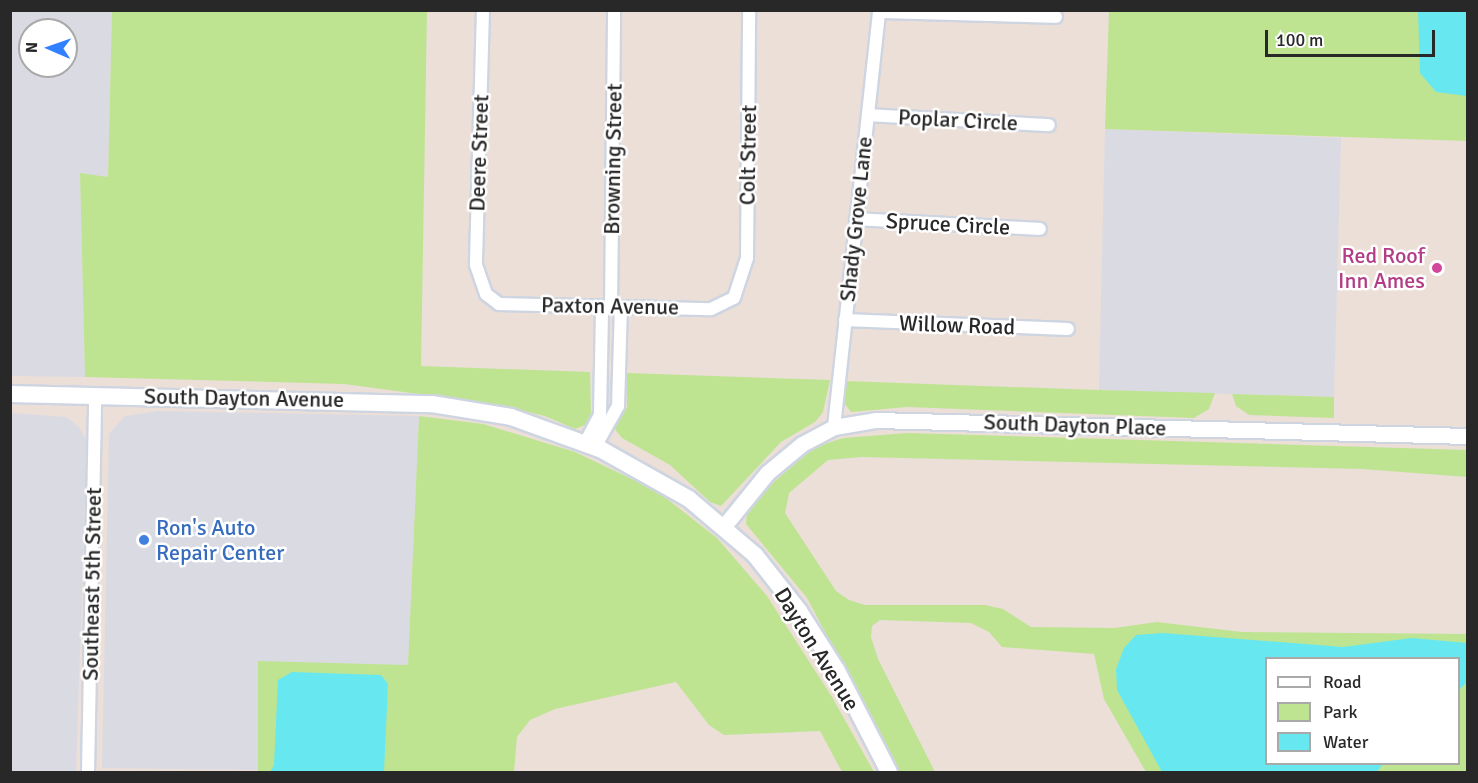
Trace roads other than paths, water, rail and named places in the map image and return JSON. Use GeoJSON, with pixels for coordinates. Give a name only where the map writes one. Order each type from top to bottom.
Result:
{"type":"FeatureCollection","features":[{"type":"Feature","properties":{"kind":"main road","name":"South Dayton Avenue"},"geometry":{"type":"LineString","coordinates":[[10,394],[339,400],[476,410]]}},
{"type":"Feature","properties":{"kind":"main road","name":"Dayton Avenue"},"geometry":{"type":"LineString","coordinates":[[476,410],[590,445],[672,489],[724,526],[755,555],[799,611],[836,669],[889,772]]}},
{"type":"Feature","properties":{"kind":"street","name":"Deere Street"},"geometry":{"type":"LineString","coordinates":[[483,10],[476,265],[486,294]]}},
{"type":"Feature","properties":{"kind":"street","name":"Browning Street"},"geometry":{"type":"LineString","coordinates":[[590,445],[618,406],[611,307],[614,10]]}},
{"type":"Feature","properties":{"kind":"street","name":"Colt Street"},"geometry":{"type":"LineString","coordinates":[[734,298],[747,258],[749,10]]}},
{"type":"Feature","properties":{"kind":"street"},"geometry":{"type":"LineString","coordinates":[[879,11],[1056,17]]}},
{"type":"Feature","properties":{"kind":"street","name":"Shady Grove Lane"},"geometry":{"type":"LineString","coordinates":[[834,427],[879,11]]}},
{"type":"Feature","properties":{"kind":"street","name":"Poplar Circle"},"geometry":{"type":"LineString","coordinates":[[868,115],[1048,125]]}},
{"type":"Feature","properties":{"kind":"street","name":"Spruce Circle"},"geometry":{"type":"LineString","coordinates":[[856,219],[1040,229]]}},
{"type":"Feature","properties":{"kind":"street","name":"Paxton Avenue"},"geometry":{"type":"LineString","coordinates":[[486,294],[499,304],[711,309],[734,298]]}},
{"type":"Feature","properties":{"kind":"street","name":"Browning Street"},"geometry":{"type":"LineString","coordinates":[[590,445],[600,415],[611,307]]}},
{"type":"Feature","properties":{"kind":"street","name":"Willow Road"},"geometry":{"type":"LineString","coordinates":[[845,320],[1068,329]]}},
{"type":"Feature","properties":{"kind":"street","name":"Southeast 5th Street"},"geometry":{"type":"LineString","coordinates":[[88,772],[95,396]]}},
{"type":"Feature","properties":{"kind":"street","name":"South Dayton Place"},"geometry":{"type":"LineString","coordinates":[[724,526],[767,473],[802,444],[834,427],[876,420],[1467,436]]}},
{"type":"Feature","properties":{"kind":"water"},"geometry":{"type":"Polygon","coordinates":[[[1418,11],[1467,11],[1467,96],[1436,92],[1420,73],[1418,11]]]}},
{"type":"Feature","properties":{"kind":"water"},"geometry":{"type":"Polygon","coordinates":[[[1163,633],[1343,647],[1412,638],[1467,643],[1467,682],[1460,689],[1460,657],[1265,657],[1265,765],[1382,765],[1377,772],[1162,772],[1117,690],[1116,669],[1124,648],[1136,635],[1163,633]]]}},
{"type":"Feature","properties":{"kind":"water"},"geometry":{"type":"Polygon","coordinates":[[[292,672],[381,675],[388,684],[384,772],[270,772],[274,765],[278,680],[292,672]]]}},
{"type":"Feature","properties":{"kind":"place","name":"Red Roof Inn Ames"},"geometry":{"type":"Point","coordinates":[1437,268]}},
{"type":"Feature","properties":{"kind":"place","name":"Ron's Auto Repair Center"},"geometry":{"type":"Point","coordinates":[144,540]}}]}
